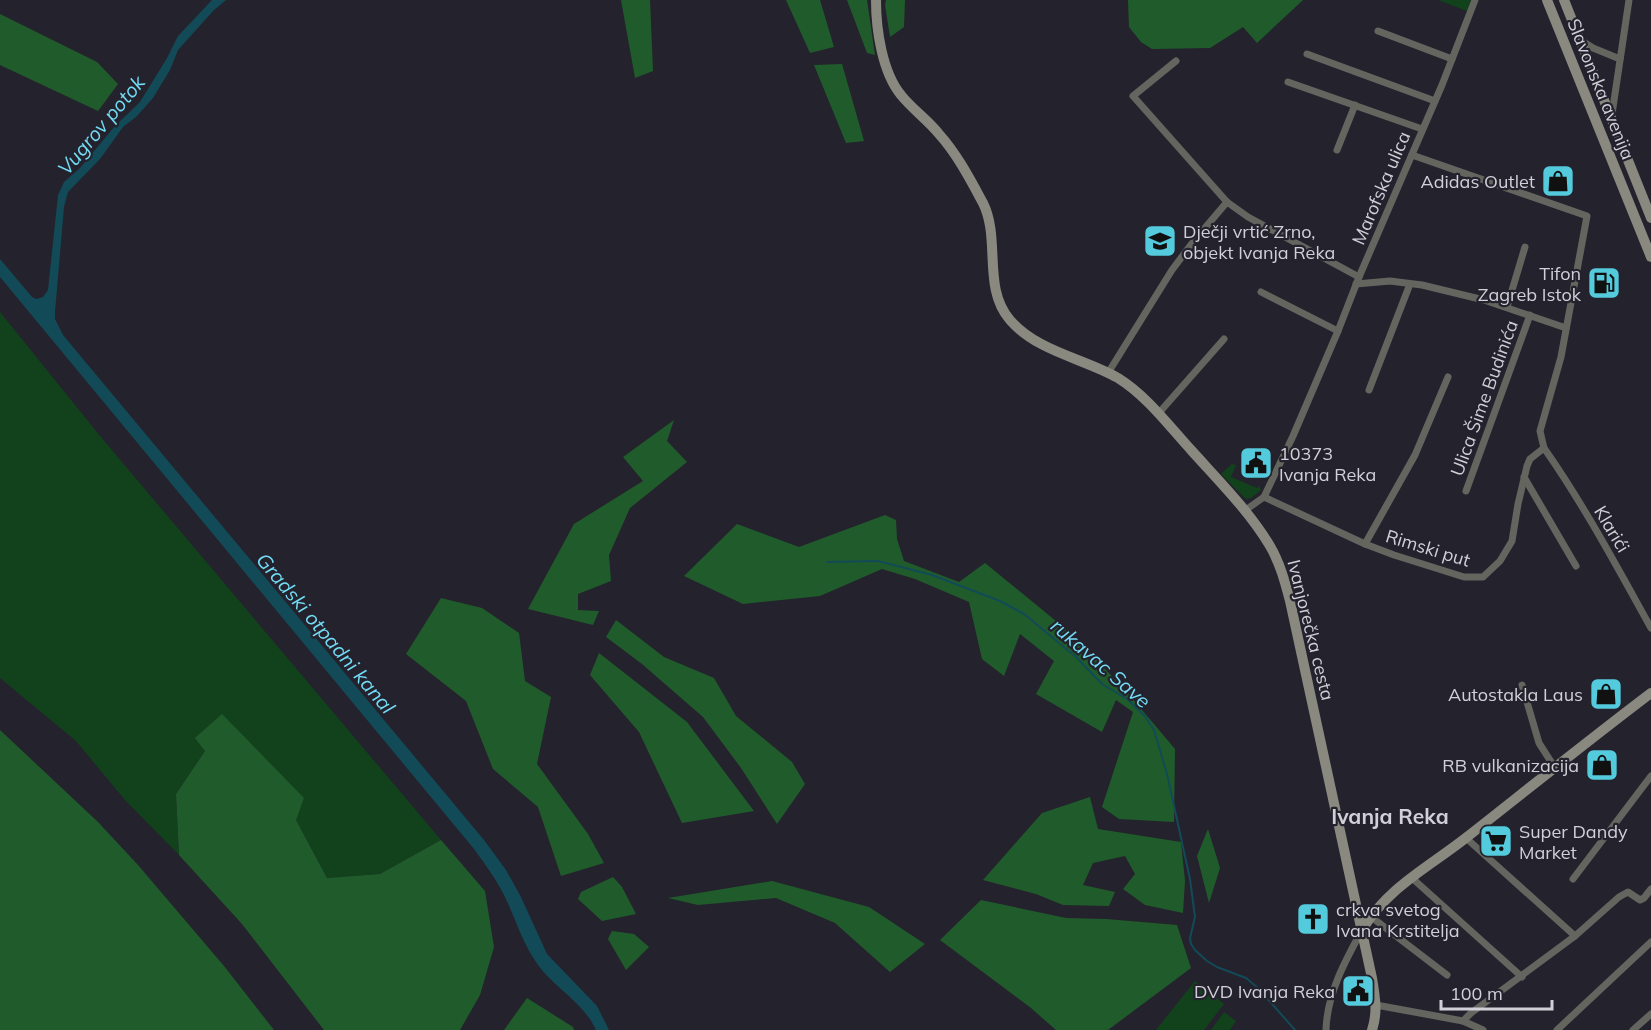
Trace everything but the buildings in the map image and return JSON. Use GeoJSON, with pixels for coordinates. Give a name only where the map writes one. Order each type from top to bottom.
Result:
{"type":"FeatureCollection","features":[{"type":"Feature","properties":{"kind":"main road","name":"Ivanjorečka cesta"},"geometry":{"type":"LineString","coordinates":[[876,0],[876,23],[890,78],[901,96],[945,141],[986,209],[991,231],[994,279],[1000,306],[1010,320],[1031,338],[1052,350],[1108,373],[1134,389],[1244,512],[1275,555],[1287,589],[1362,930],[1376,1005],[1376,1017],[1372,1030]]}},
{"type":"Feature","properties":{"kind":"main road","name":"Slavonska avenija"},"geometry":{"type":"LineString","coordinates":[[1547,0],[1651,256]]}},
{"type":"Feature","properties":{"kind":"main road","name":"Slavonska avenija"},"geometry":{"type":"LineString","coordinates":[[1564,0],[1651,218]]}},
{"type":"Feature","properties":{"kind":"main road"},"geometry":{"type":"LineString","coordinates":[[1362,930],[1370,916],[1394,890],[1466,838],[1651,693]]}},
{"type":"Feature","properties":{"kind":"street","name":"Marofska ulica"},"geometry":{"type":"LineString","coordinates":[[1244,512],[1264,497],[1293,436],[1435,101],[1475,0]]}},
{"type":"Feature","properties":{"kind":"street"},"geometry":{"type":"LineString","coordinates":[[1611,120],[1629,0]]}},
{"type":"Feature","properties":{"kind":"street"},"geometry":{"type":"LineString","coordinates":[[1378,31],[1452,59]]}},
{"type":"Feature","properties":{"kind":"street"},"geometry":{"type":"LineString","coordinates":[[1580,40],[1620,59]]}},
{"type":"Feature","properties":{"kind":"street"},"geometry":{"type":"LineString","coordinates":[[1307,54],[1435,101]]}},
{"type":"Feature","properties":{"kind":"street"},"geometry":{"type":"LineString","coordinates":[[1176,61],[1133,96],[1227,202],[1248,217],[1358,281],[1390,281],[1457,293],[1507,307],[1566,328]]}},
{"type":"Feature","properties":{"kind":"street"},"geometry":{"type":"LineString","coordinates":[[1288,82],[1422,129]]}},
{"type":"Feature","properties":{"kind":"street"},"geometry":{"type":"LineString","coordinates":[[1337,150],[1355,105]]}},
{"type":"Feature","properties":{"kind":"street"},"geometry":{"type":"LineString","coordinates":[[1412,155],[1587,216],[1561,357],[1540,431],[1544,448]]}},
{"type":"Feature","properties":{"kind":"street"},"geometry":{"type":"LineString","coordinates":[[1108,373],[1172,270],[1227,202]]}},
{"type":"Feature","properties":{"kind":"street"},"geometry":{"type":"LineString","coordinates":[[1507,307],[1525,247]]}},
{"type":"Feature","properties":{"kind":"street"},"geometry":{"type":"LineString","coordinates":[[1369,390],[1410,284]]}},
{"type":"Feature","properties":{"kind":"street"},"geometry":{"type":"LineString","coordinates":[[1261,292],[1338,331]]}},
{"type":"Feature","properties":{"kind":"street","name":"Ulica Šime Budinića"},"geometry":{"type":"LineString","coordinates":[[1466,491],[1530,315]]}},
{"type":"Feature","properties":{"kind":"street"},"geometry":{"type":"LineString","coordinates":[[1158,414],[1224,339]]}},
{"type":"Feature","properties":{"kind":"street"},"geometry":{"type":"LineString","coordinates":[[1365,544],[1415,455],[1448,377]]}},
{"type":"Feature","properties":{"kind":"street","name":"Rimski put"},"geometry":{"type":"LineString","coordinates":[[1264,497],[1365,544],[1464,577],[1483,577],[1500,561],[1512,541],[1524,477],[1530,459],[1544,448]]}},
{"type":"Feature","properties":{"kind":"street","name":"Klarići"},"geometry":{"type":"LineString","coordinates":[[1544,448],[1651,627]]}},
{"type":"Feature","properties":{"kind":"street"},"geometry":{"type":"LineString","coordinates":[[1524,477],[1576,566]]}},
{"type":"Feature","properties":{"kind":"street"},"geometry":{"type":"LineString","coordinates":[[1522,685],[1539,743],[1555,768]]}},
{"type":"Feature","properties":{"kind":"street"},"geometry":{"type":"LineString","coordinates":[[1573,879],[1651,776]]}},
{"type":"Feature","properties":{"kind":"street"},"geometry":{"type":"LineString","coordinates":[[1466,838],[1575,936]]}},
{"type":"Feature","properties":{"kind":"street"},"geometry":{"type":"LineString","coordinates":[[1412,878],[1522,977]]}},
{"type":"Feature","properties":{"kind":"street"},"geometry":{"type":"LineString","coordinates":[[1463,1021],[1575,936],[1619,897],[1628,892],[1640,900],[1651,889]]}},
{"type":"Feature","properties":{"kind":"street"},"geometry":{"type":"LineString","coordinates":[[1370,916],[1447,975]]}},
{"type":"Feature","properties":{"kind":"street"},"geometry":{"type":"LineString","coordinates":[[1326,1030],[1328,1002],[1351,949],[1362,930]]}},
{"type":"Feature","properties":{"kind":"street"},"geometry":{"type":"LineString","coordinates":[[1557,1030],[1651,942]]}},
{"type":"Feature","properties":{"kind":"street"},"geometry":{"type":"LineString","coordinates":[[1376,1005],[1463,1021],[1483,1030]]}},
{"type":"Feature","properties":{"kind":"street"},"geometry":{"type":"LineString","coordinates":[[1633,1030],[1651,1014]]}},
{"type":"Feature","properties":{"kind":"green space"},"geometry":{"type":"Polygon","coordinates":[[[621,0],[650,0],[653,71],[635,78],[621,0]]]}},
{"type":"Feature","properties":{"kind":"green space"},"geometry":{"type":"Polygon","coordinates":[[[786,0],[820,0],[834,47],[810,53],[786,0]]]}},
{"type":"Feature","properties":{"kind":"green space"},"geometry":{"type":"Polygon","coordinates":[[[847,0],[867,0],[875,55],[867,53],[847,0]]]}},
{"type":"Feature","properties":{"kind":"green space"},"geometry":{"type":"Polygon","coordinates":[[[886,0],[905,0],[904,27],[890,37],[885,5],[886,0]]]}},
{"type":"Feature","properties":{"kind":"green space"},"geometry":{"type":"Polygon","coordinates":[[[1128,0],[1303,0],[1257,43],[1243,27],[1210,48],[1152,49],[1141,42],[1129,27],[1128,0]]]}},
{"type":"Feature","properties":{"kind":"green space"},"geometry":{"type":"Polygon","coordinates":[[[1438,0],[1471,0],[1467,11],[1438,0]]]}},
{"type":"Feature","properties":{"kind":"green space"},"geometry":{"type":"Polygon","coordinates":[[[0,14],[97,62],[118,84],[98,111],[0,65],[0,14]]]}},
{"type":"Feature","properties":{"kind":"green space"},"geometry":{"type":"Polygon","coordinates":[[[842,64],[864,141],[846,143],[814,65],[842,64]]]}},
{"type":"Feature","properties":{"kind":"green space"},"geometry":{"type":"Polygon","coordinates":[[[0,312],[100,436],[441,840],[380,874],[327,878],[296,820],[205,751],[176,794],[179,855],[125,800],[76,741],[0,678],[0,312]]]}},
{"type":"Feature","properties":{"kind":"green space"},"geometry":{"type":"Polygon","coordinates":[[[674,420],[667,441],[687,462],[630,508],[609,555],[611,581],[578,594],[578,610],[599,611],[593,625],[528,609],[574,524],[643,481],[623,457],[674,420]]]}},
{"type":"Feature","properties":{"kind":"green space"},"geometry":{"type":"Polygon","coordinates":[[[1232,464],[1236,465],[1231,477],[1257,488],[1259,486],[1261,490],[1251,498],[1245,498],[1221,474],[1232,464]]]}},
{"type":"Feature","properties":{"kind":"green space"},"geometry":{"type":"Polygon","coordinates":[[[885,515],[896,520],[897,539],[904,561],[959,582],[985,563],[1073,635],[1126,691],[1175,749],[1174,822],[1119,819],[1102,807],[1133,712],[1116,700],[1102,732],[1036,694],[1054,661],[1020,634],[1004,676],[982,659],[969,602],[915,579],[882,569],[820,596],[743,604],[684,576],[737,524],[799,547],[885,515]]]}},
{"type":"Feature","properties":{"kind":"green space"},"geometry":{"type":"Polygon","coordinates":[[[441,598],[482,608],[519,633],[525,681],[551,697],[537,764],[588,834],[604,863],[561,876],[538,807],[493,769],[466,701],[406,654],[441,598]]]}},
{"type":"Feature","properties":{"kind":"green space"},"geometry":{"type":"Polygon","coordinates":[[[616,620],[664,657],[714,678],[736,716],[792,762],[805,784],[777,824],[741,768],[703,717],[642,664],[606,637],[616,620]]]}},
{"type":"Feature","properties":{"kind":"green space"},"geometry":{"type":"Polygon","coordinates":[[[599,653],[687,722],[754,811],[682,823],[639,732],[590,675],[599,653]]]}},
{"type":"Feature","properties":{"kind":"green space"},"geometry":{"type":"Polygon","coordinates":[[[222,714],[304,798],[296,820],[327,878],[380,874],[441,840],[485,891],[494,947],[480,995],[460,1030],[324,1030],[242,924],[179,855],[176,794],[205,751],[195,738],[222,714]]]}},
{"type":"Feature","properties":{"kind":"green space"},"geometry":{"type":"Polygon","coordinates":[[[0,730],[98,822],[138,865],[224,966],[274,1030],[0,1030],[0,730]]]}},
{"type":"Feature","properties":{"kind":"green space"},"geometry":{"type":"Polygon","coordinates":[[[1090,797],[1098,829],[1181,842],[1185,881],[1183,913],[1145,905],[1123,889],[1135,874],[1125,856],[1093,863],[1083,885],[1115,892],[1109,906],[1063,905],[1036,894],[983,880],[1042,813],[1090,797]]]}},
{"type":"Feature","properties":{"kind":"green space"},"geometry":{"type":"Polygon","coordinates":[[[1208,829],[1220,868],[1209,903],[1197,856],[1208,829]]]}},
{"type":"Feature","properties":{"kind":"green space"},"geometry":{"type":"Polygon","coordinates":[[[613,877],[622,887],[636,914],[602,921],[578,899],[581,892],[613,877]]]}},
{"type":"Feature","properties":{"kind":"green space"},"geometry":{"type":"Polygon","coordinates":[[[772,881],[869,907],[925,944],[890,972],[835,923],[776,898],[698,905],[668,898],[772,881]]]}},
{"type":"Feature","properties":{"kind":"green space"},"geometry":{"type":"Polygon","coordinates":[[[981,900],[1066,918],[1177,925],[1191,968],[1108,1030],[1056,1030],[1031,1008],[940,940],[981,900]]]}},
{"type":"Feature","properties":{"kind":"green space"},"geometry":{"type":"Polygon","coordinates":[[[612,931],[634,934],[649,947],[626,970],[608,939],[612,931]]]}},
{"type":"Feature","properties":{"kind":"green space"},"geometry":{"type":"Polygon","coordinates":[[[1195,981],[1224,1004],[1204,1030],[1156,1030],[1195,981]]]}},
{"type":"Feature","properties":{"kind":"green space"},"geometry":{"type":"Polygon","coordinates":[[[527,998],[573,1027],[574,1030],[504,1030],[527,998]]]}},
{"type":"Feature","properties":{"kind":"green space"},"geometry":{"type":"Polygon","coordinates":[[[1224,1012],[1236,1021],[1230,1030],[1211,1030],[1224,1012]]]}},
{"type":"Feature","properties":{"kind":"water"},"geometry":{"type":"Polygon","coordinates":[[[212,0],[226,0],[178,50],[170,70],[153,98],[136,117],[123,127],[100,159],[68,192],[64,207],[55,319],[63,335],[484,840],[506,870],[521,897],[547,954],[597,1006],[609,1030],[596,1030],[584,1011],[543,971],[527,946],[501,889],[474,849],[0,277],[0,259],[32,297],[36,299],[43,297],[48,290],[58,195],[64,182],[80,168],[115,126],[140,102],[178,36],[212,0]]]}},
{"type":"Feature","properties":{"kind":"waterway","name":"rukavac Save"},"geometry":{"type":"LineString","coordinates":[[827,562],[878,561],[932,575],[1000,601],[1024,614],[1076,657],[1102,684],[1127,699],[1145,716],[1154,730],[1167,774],[1190,879],[1195,917],[1190,938],[1191,944],[1207,961],[1246,978],[1258,988],[1295,1030]]}},
{"type":"Feature","properties":{"kind":"place","name":"Adidas Outlet"},"geometry":{"type":"Point","coordinates":[1558,181]}},
{"type":"Feature","properties":{"kind":"place","name":"Dječji vrtić Zrno, objekt Ivanja Reka"},"geometry":{"type":"Point","coordinates":[1160,241]}},
{"type":"Feature","properties":{"kind":"place","name":"Tifon Zagreb Istok"},"geometry":{"type":"Point","coordinates":[1604,283]}},
{"type":"Feature","properties":{"kind":"place","name":"10373 Ivanja Reka"},"geometry":{"type":"Point","coordinates":[1256,463]}},
{"type":"Feature","properties":{"kind":"place","name":"Autostakla Laus"},"geometry":{"type":"Point","coordinates":[1606,694]}},
{"type":"Feature","properties":{"kind":"place","name":"RB vulkanizacija"},"geometry":{"type":"Point","coordinates":[1602,765]}},
{"type":"Feature","properties":{"kind":"place","name":"Super Dandy Market"},"geometry":{"type":"Point","coordinates":[1496,841]}},
{"type":"Feature","properties":{"kind":"place","name":"crkva svetog Ivana Krstitelja"},"geometry":{"type":"Point","coordinates":[1313,919]}},
{"type":"Feature","properties":{"kind":"place","name":"DVD Ivanja Reka"},"geometry":{"type":"Point","coordinates":[1358,991]}},
{"type":"Feature","properties":{"kind":"district","name":"Ivanja Reka"},"geometry":{"type":"Point","coordinates":[1390,816]}},
{"type":"Feature","properties":{"kind":"water label","name":"Vugrov potok"},"geometry":{"type":"Point","coordinates":[101,125]}},
{"type":"Feature","properties":{"kind":"water label","name":"Gradski otpadni kanal"},"geometry":{"type":"Point","coordinates":[326,633]}}]}
